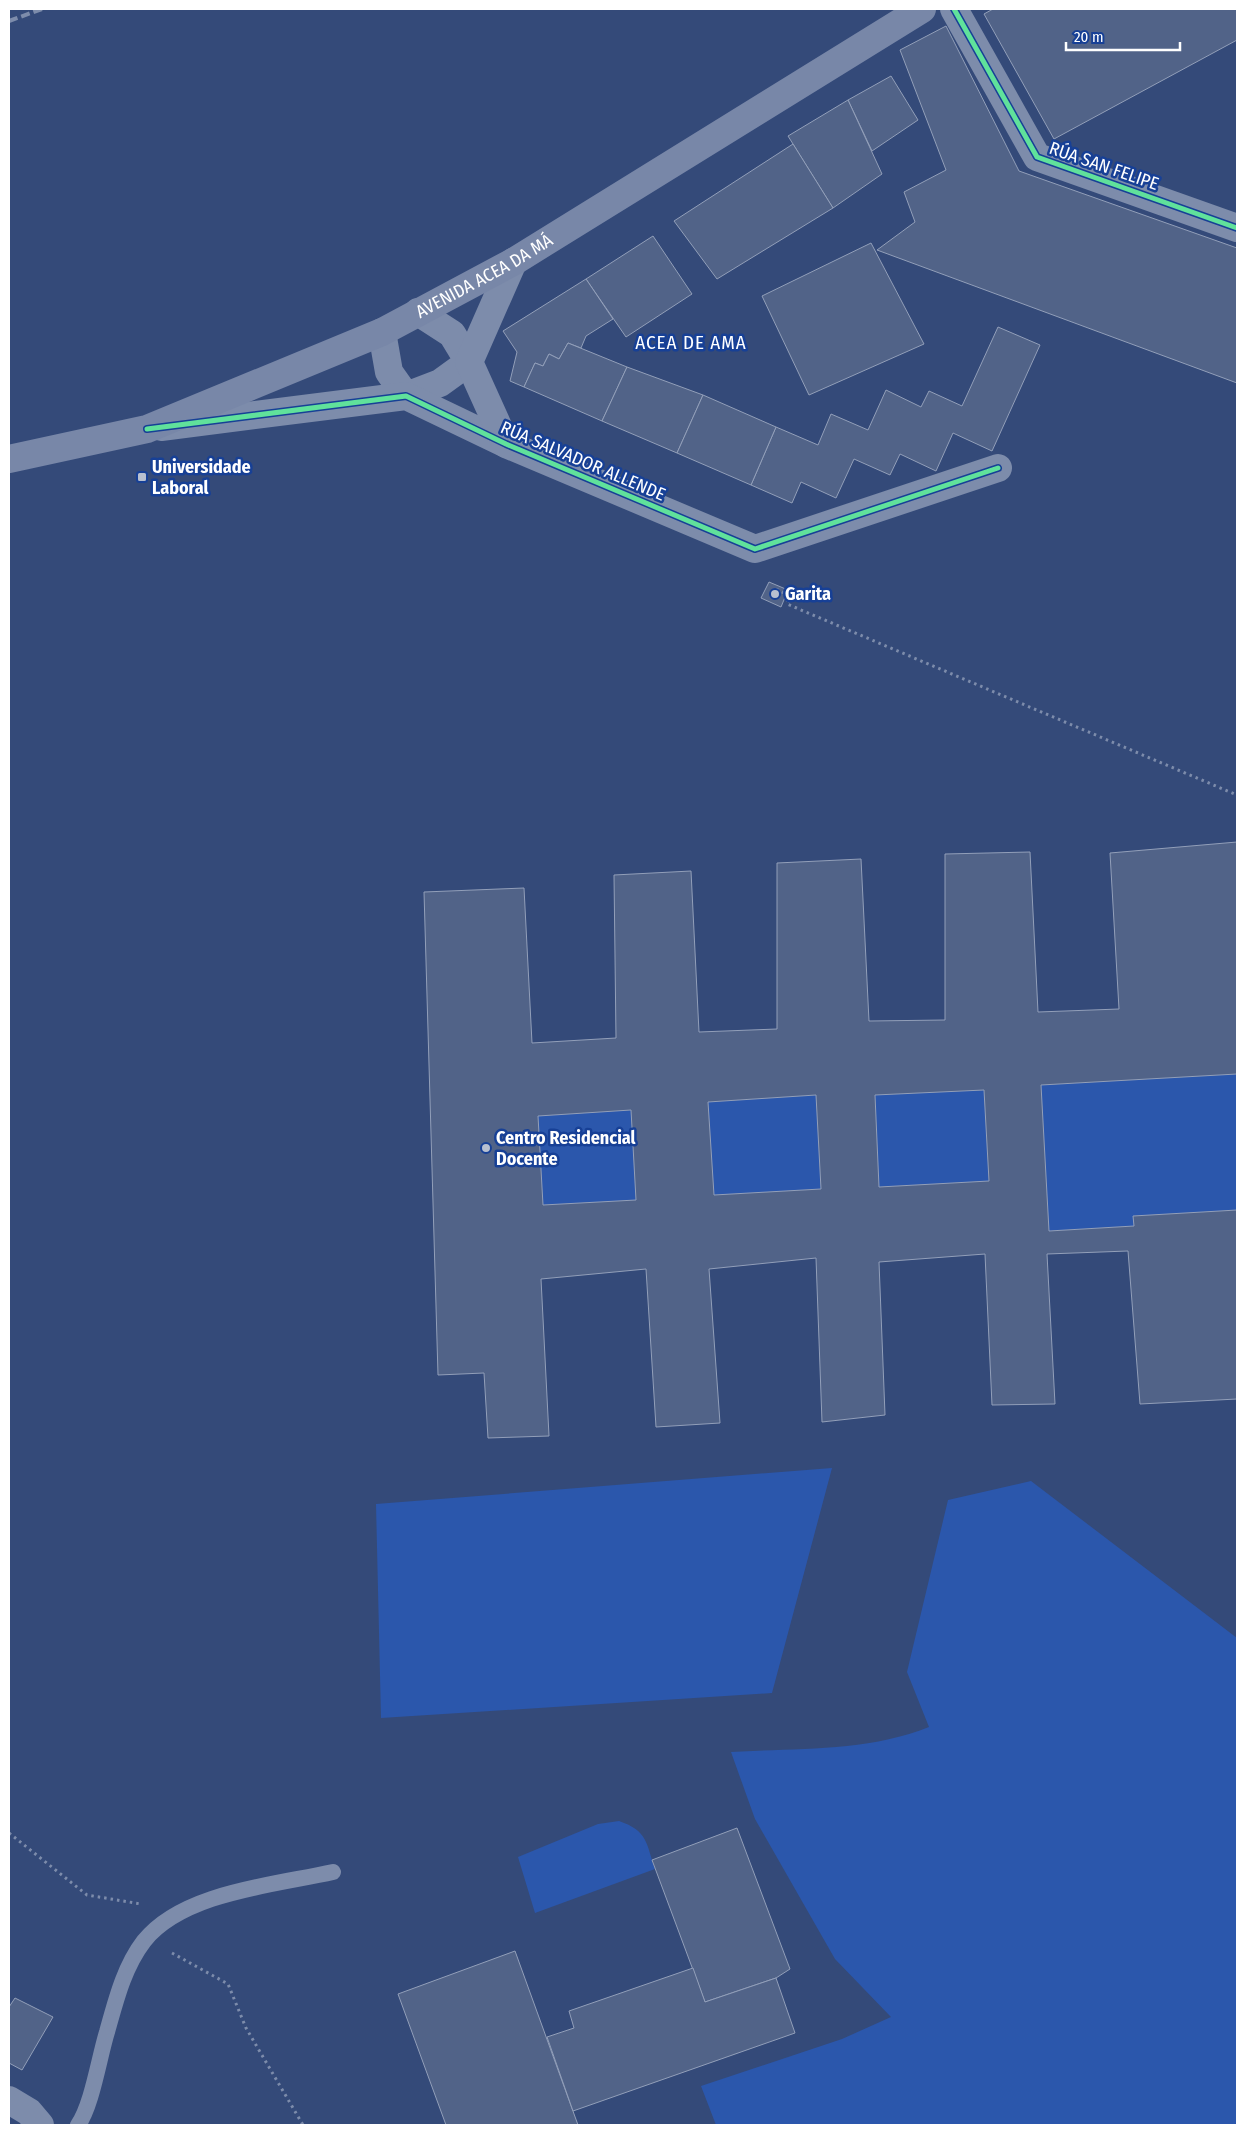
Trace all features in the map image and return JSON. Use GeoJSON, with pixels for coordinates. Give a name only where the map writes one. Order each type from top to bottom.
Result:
{"type":"FeatureCollection","features":[{"type":"Feature","properties":{"kind":"main road","name":"AVENIDA ACEA DA MÁ"},"geometry":{"type":"LineString","coordinates":[[9,459],[147,429],[382,332],[513,262],[922,9]]}},
{"type":"Feature","properties":{"kind":"street","name":"RÚA SAN FELIPE"},"geometry":{"type":"LineString","coordinates":[[954,9],[1037,157],[1237,228]]}},
{"type":"Feature","properties":{"kind":"street"},"geometry":{"type":"LineString","coordinates":[[147,429],[406,396],[440,383],[469,362],[513,262]]}},
{"type":"Feature","properties":{"kind":"street","name":"RÚA SALVADOR ALLENDE"},"geometry":{"type":"LineString","coordinates":[[418,312],[452,334],[469,362],[506,444]]}},
{"type":"Feature","properties":{"kind":"street","name":"RÚA SALVADOR ALLENDE"},"geometry":{"type":"LineString","coordinates":[[382,332],[389,372],[406,396],[506,444],[755,550],[998,468]]}},
{"type":"Feature","properties":{"kind":"street"},"geometry":{"type":"LineString","coordinates":[[9,2100],[29,2112],[40,2125]]}},
{"type":"Feature","properties":{"kind":"lane"},"geometry":{"type":"LineString","coordinates":[[78,2125],[86,2114],[96,2070],[123,1979],[144,1941],[169,1917],[203,1900],[333,1872]]}},
{"type":"Feature","properties":{"kind":"path"},"geometry":{"type":"LineString","coordinates":[[776,589],[790,596],[787,604],[1237,796]]}},
{"type":"Feature","properties":{"kind":"path"},"geometry":{"type":"LineString","coordinates":[[9,1833],[87,1895],[144,1905],[169,1917]]}},
{"type":"Feature","properties":{"kind":"path"},"geometry":{"type":"LineString","coordinates":[[144,1941],[163,1948],[228,1984],[246,2028],[303,2125]]}},
{"type":"Feature","properties":{"kind":"shaded area"},"geometry":{"type":"Polygon","coordinates":[[[1237,1074],[1237,1210],[1134,1216],[1134,1226],[1049,1231],[1041,1085],[1237,1074]]]}},
{"type":"Feature","properties":{"kind":"shaded area"},"geometry":{"type":"Polygon","coordinates":[[[984,1090],[989,1181],[879,1187],[875,1095],[984,1090]]]}},
{"type":"Feature","properties":{"kind":"shaded area"},"geometry":{"type":"Polygon","coordinates":[[[816,1095],[821,1189],[714,1195],[708,1102],[816,1095]]]}},
{"type":"Feature","properties":{"kind":"shaded area"},"geometry":{"type":"Polygon","coordinates":[[[631,1110],[636,1200],[543,1205],[538,1116],[631,1110]]]}},
{"type":"Feature","properties":{"kind":"shaded area"},"geometry":{"type":"Polygon","coordinates":[[[832,1468],[772,1693],[381,1718],[376,1504],[832,1468]]]}},
{"type":"Feature","properties":{"kind":"shaded area"},"geometry":{"type":"Polygon","coordinates":[[[1031,1481],[1237,1638],[1237,2125],[716,2125],[701,2086],[842,2039],[891,2017],[835,1959],[755,1819],[731,1752],[856,1745],[881,1741],[929,1727],[907,1672],[948,1500],[1031,1481]]]}},
{"type":"Feature","properties":{"kind":"shaded area"},"geometry":{"type":"Polygon","coordinates":[[[619,1821],[636,1829],[641,1834],[655,1869],[535,1913],[518,1857],[598,1824],[619,1821]]]}},
{"type":"Feature","properties":{"kind":"building"},"geometry":{"type":"Polygon","coordinates":[[[993,9],[1237,9],[1237,40],[1054,139],[984,14],[993,9]]]}},
{"type":"Feature","properties":{"kind":"building"},"geometry":{"type":"Polygon","coordinates":[[[946,26],[1019,171],[1237,248],[1237,383],[877,250],[915,222],[904,192],[946,170],[900,50],[946,26]]]}},
{"type":"Feature","properties":{"kind":"building"},"geometry":{"type":"Polygon","coordinates":[[[891,76],[918,120],[872,151],[848,100],[891,76]]]}},
{"type":"Feature","properties":{"kind":"building"},"geometry":{"type":"Polygon","coordinates":[[[848,100],[882,174],[833,208],[788,136],[848,100]]]}},
{"type":"Feature","properties":{"kind":"building"},"geometry":{"type":"Polygon","coordinates":[[[793,144],[833,208],[717,279],[674,221],[793,144]]]}},
{"type":"Feature","properties":{"kind":"building"},"geometry":{"type":"Polygon","coordinates":[[[653,236],[692,294],[626,337],[586,279],[653,236]]]}},
{"type":"Feature","properties":{"kind":"building"},"geometry":{"type":"Polygon","coordinates":[[[871,243],[924,344],[809,395],[762,296],[871,243]]]}},
{"type":"Feature","properties":{"kind":"building"},"geometry":{"type":"Polygon","coordinates":[[[586,279],[613,319],[586,336],[581,348],[568,343],[559,359],[549,354],[543,366],[535,363],[524,387],[510,381],[517,352],[503,331],[586,279]]]}},
{"type":"Feature","properties":{"kind":"building"},"geometry":{"type":"Polygon","coordinates":[[[998,327],[1040,345],[992,451],[953,433],[936,471],[900,454],[890,475],[854,459],[836,498],[801,482],[792,503],[751,485],[776,427],[818,445],[831,414],[868,430],[886,390],[921,407],[929,391],[962,406],[998,327]]]}},
{"type":"Feature","properties":{"kind":"building"},"geometry":{"type":"Polygon","coordinates":[[[568,343],[627,367],[602,421],[524,387],[535,363],[543,366],[549,354],[559,359],[568,343]]]}},
{"type":"Feature","properties":{"kind":"building"},"geometry":{"type":"Polygon","coordinates":[[[627,367],[703,395],[677,453],[602,421],[627,367]]]}},
{"type":"Feature","properties":{"kind":"building"},"geometry":{"type":"Polygon","coordinates":[[[703,395],[776,427],[751,485],[677,453],[703,395]]]}},
{"type":"Feature","properties":{"kind":"building","name":"Garita"},"geometry":{"type":"Polygon","coordinates":[[[769,582],[788,590],[781,607],[761,598],[769,582]]]}},
{"type":"Feature","properties":{"kind":"building","name":"Centro Residencial Docente"},"geometry":{"type":"Polygon","coordinates":[[[1237,842],[1237,1074],[1041,1085],[1049,1231],[1134,1226],[1133,1216],[1237,1210],[1237,1399],[1140,1404],[1128,1251],[1047,1254],[1055,1404],[992,1405],[985,1254],[879,1262],[885,1415],[822,1422],[816,1258],[709,1269],[720,1423],[656,1427],[646,1269],[541,1279],[549,1436],[488,1438],[484,1373],[438,1375],[424,892],[524,888],[532,1043],[616,1038],[614,875],[691,871],[699,1032],[777,1029],[777,863],[861,859],[869,1021],[945,1020],[945,854],[1030,852],[1038,1012],[1119,1009],[1110,853],[1237,842]],[[984,1090],[875,1095],[879,1187],[989,1181],[984,1090]],[[816,1095],[708,1102],[714,1195],[821,1189],[816,1095]],[[631,1110],[538,1116],[543,1205],[636,1200],[631,1110]]]}},
{"type":"Feature","properties":{"kind":"building"},"geometry":{"type":"Polygon","coordinates":[[[737,1828],[790,1969],[776,1978],[705,2002],[652,1860],[737,1828]]]}},
{"type":"Feature","properties":{"kind":"building"},"geometry":{"type":"Polygon","coordinates":[[[515,1951],[578,2125],[446,2125],[398,1994],[515,1951]]]}},
{"type":"Feature","properties":{"kind":"building"},"geometry":{"type":"Polygon","coordinates":[[[693,1968],[705,2002],[776,1978],[795,2033],[573,2111],[547,2037],[574,2028],[569,2011],[693,1968]]]}},
{"type":"Feature","properties":{"kind":"building"},"geometry":{"type":"Polygon","coordinates":[[[15,1998],[53,2017],[22,2070],[9,2063],[9,2007],[15,1998]]]}},
{"type":"Feature","properties":{"kind":"railway"},"geometry":{"type":"LineString","coordinates":[[9,21],[42,9]]}},
{"type":"Feature","properties":{"kind":"cycle path"},"geometry":{"type":"LineString","coordinates":[[954,9],[1037,157],[1237,228]]}},
{"type":"Feature","properties":{"kind":"cycle path"},"geometry":{"type":"LineString","coordinates":[[147,429],[406,396],[506,444],[755,549],[998,468]]}},
{"type":"Feature","properties":{"kind":"place","name":"Universidade Laboral"},"geometry":{"type":"Point","coordinates":[142,477]}},
{"type":"Feature","properties":{"kind":"place","name":"Garita"},"geometry":{"type":"Point","coordinates":[775,594]}},
{"type":"Feature","properties":{"kind":"place","name":"Centro Residencial Docente"},"geometry":{"type":"Point","coordinates":[486,1148]}},
{"type":"Feature","properties":{"kind":"district","name":"ACEA DE AMA"},"geometry":{"type":"Point","coordinates":[691,342]}}]}
